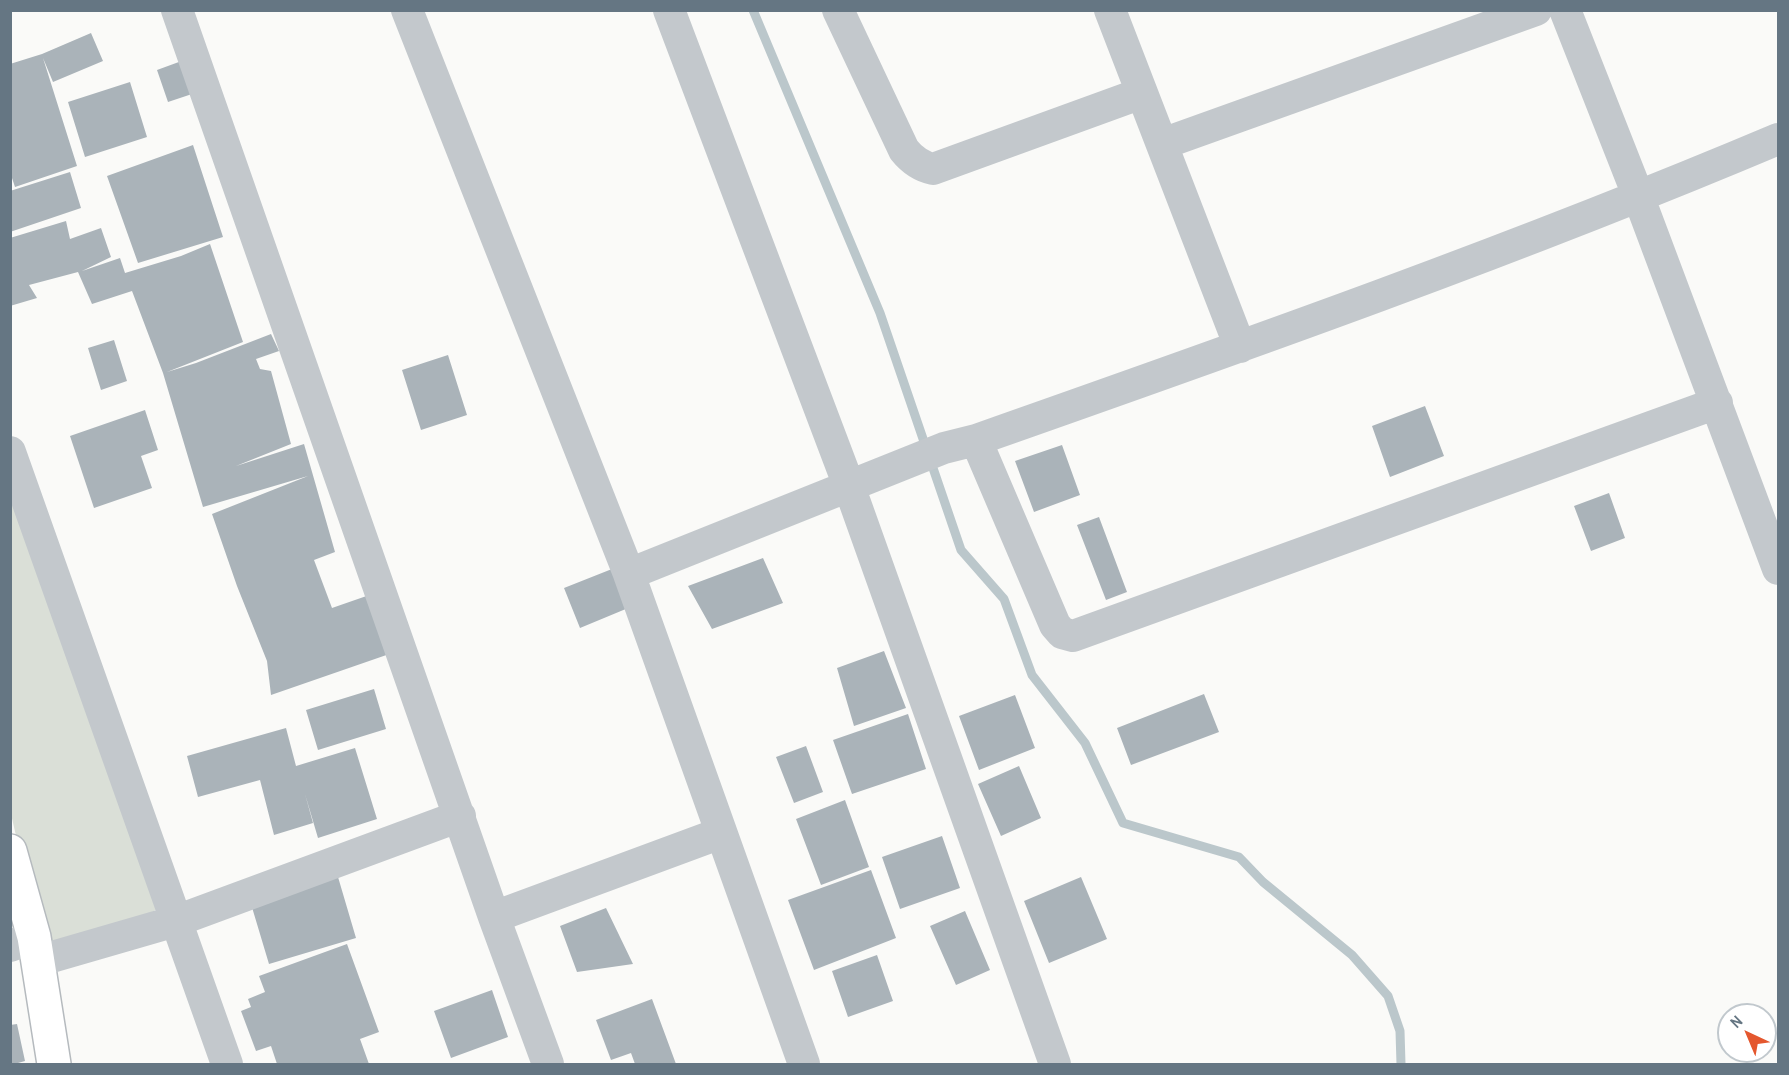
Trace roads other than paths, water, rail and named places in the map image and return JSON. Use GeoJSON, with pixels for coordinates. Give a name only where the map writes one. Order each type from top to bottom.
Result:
{"type":"FeatureCollection","features":[{"type":"Feature","properties":{"kind":"main road"},"geometry":{"type":"LineString","coordinates":[[10,851],[28,948],[54,1065]]}},
{"type":"Feature","properties":{"kind":"street"},"geometry":{"type":"LineString","coordinates":[[177,10],[494,917],[548,1065]]}},
{"type":"Feature","properties":{"kind":"street"},"geometry":{"type":"LineString","coordinates":[[407,10],[629,574],[804,1065]]}},
{"type":"Feature","properties":{"kind":"street"},"geometry":{"type":"LineString","coordinates":[[669,10],[849,486],[1055,1065]]}},
{"type":"Feature","properties":{"kind":"street"},"geometry":{"type":"LineString","coordinates":[[838,10],[904,150],[909,157],[924,167],[933,169],[1142,93]]}},
{"type":"Feature","properties":{"kind":"street"},"geometry":{"type":"LineString","coordinates":[[1110,10],[1240,347]]}},
{"type":"Feature","properties":{"kind":"street"},"geometry":{"type":"LineString","coordinates":[[1162,144],[1536,10]]}},
{"type":"Feature","properties":{"kind":"street"},"geometry":{"type":"LineString","coordinates":[[1565,10],[1639,198],[1779,569]]}},
{"type":"Feature","properties":{"kind":"street"},"geometry":{"type":"LineString","coordinates":[[629,574],[944,448],[976,440],[1240,347],[1639,198],[1779,139]]}},
{"type":"Feature","properties":{"kind":"street"},"geometry":{"type":"LineString","coordinates":[[976,440],[1055,625],[1062,633],[1073,636],[1717,403]]}},
{"type":"Feature","properties":{"kind":"street"},"geometry":{"type":"LineString","coordinates":[[10,452],[227,1065]]}},
{"type":"Feature","properties":{"kind":"street"},"geometry":{"type":"LineString","coordinates":[[28,948],[176,921],[460,816]]}},
{"type":"Feature","properties":{"kind":"street"},"geometry":{"type":"LineString","coordinates":[[494,917],[721,833]]}},
{"type":"Feature","properties":{"kind":"waterway"},"geometry":{"type":"LineString","coordinates":[[753,10],[880,313],[961,550],[1004,599],[1032,675],[1085,743],[1123,823],[1239,857],[1263,882],[1352,955],[1388,996],[1400,1031],[1401,1064]]}}]}
